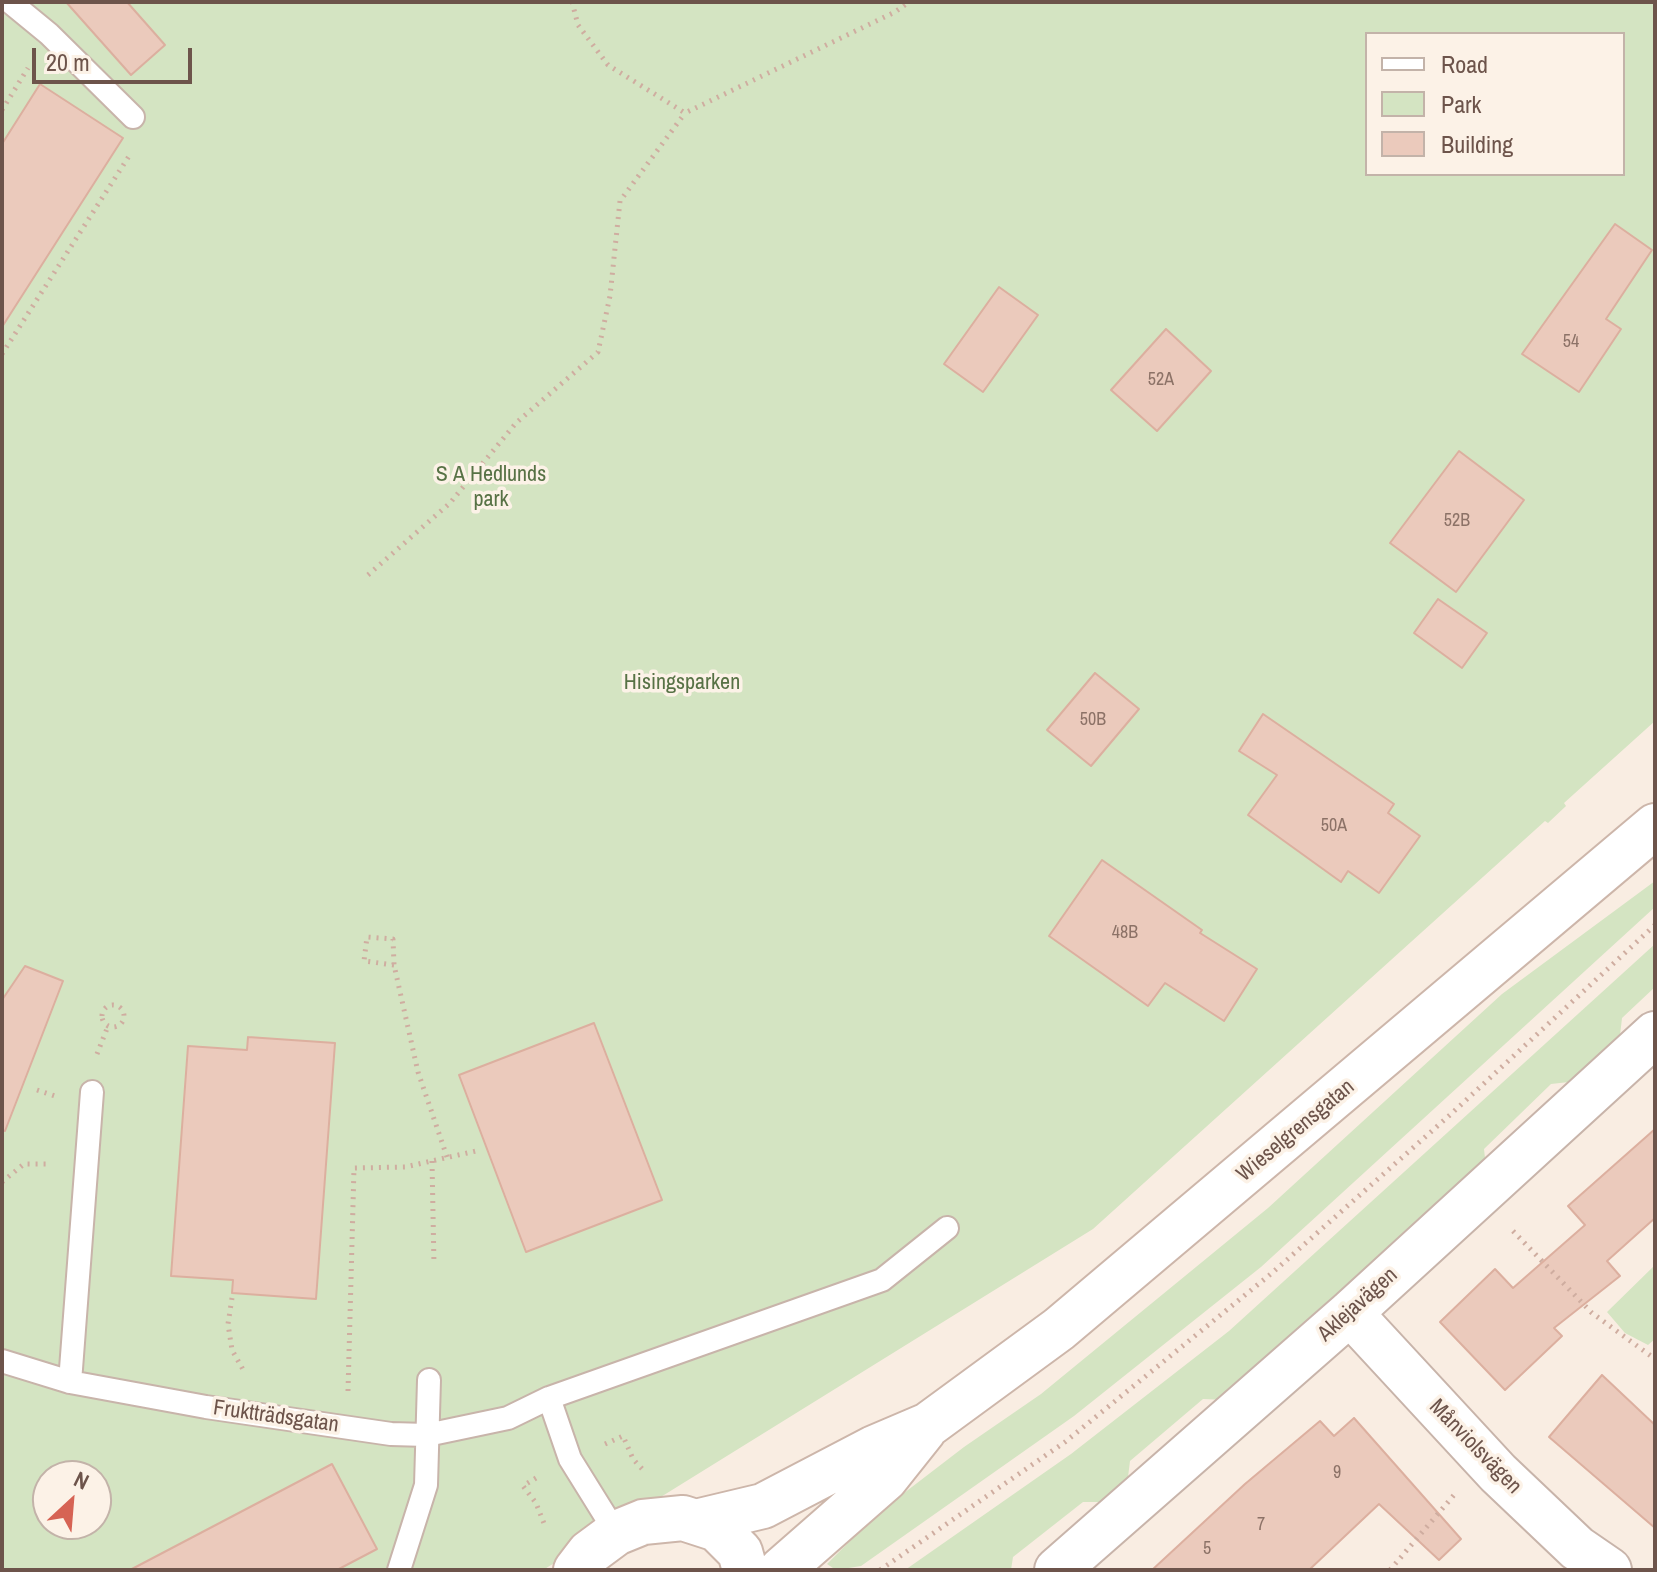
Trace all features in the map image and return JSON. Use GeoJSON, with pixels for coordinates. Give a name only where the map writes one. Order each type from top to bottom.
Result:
{"type":"FeatureCollection","features":[{"type":"Feature","properties":{"kind":"street","name":"Wieselgrensgatan"},"geometry":{"type":"LineString","coordinates":[[576,1570],[589,1553],[616,1533],[662,1518],[700,1521],[763,1506],[874,1448],[928,1425],[1071,1319],[1655,826]]}},
{"type":"Feature","properties":{"kind":"street","name":"Aklejavägen"},"geometry":{"type":"LineString","coordinates":[[1057,1570],[1350,1313],[1655,1034]]}},
{"type":"Feature","properties":{"kind":"street","name":"Månviolsvägen"},"geometry":{"type":"LineString","coordinates":[[1350,1313],[1498,1473],[1577,1548],[1609,1570]]}},
{"type":"Feature","properties":{"kind":"street","name":"Wieselgrensgatan"},"geometry":{"type":"LineString","coordinates":[[781,1570],[885,1479],[928,1425]]}},
{"type":"Feature","properties":{"kind":"street"},"geometry":{"type":"LineString","coordinates":[[700,1521],[717,1529],[740,1552],[745,1570]]}},
{"type":"Feature","properties":{"kind":"lane"},"geometry":{"type":"LineString","coordinates":[[10,2],[49,34],[133,117]]}},
{"type":"Feature","properties":{"kind":"lane"},"geometry":{"type":"LineString","coordinates":[[70,1382],[92,1092]]}},
{"type":"Feature","properties":{"kind":"lane","name":"Fruktträdsgatan"},"geometry":{"type":"LineString","coordinates":[[2,1361],[70,1382],[272,1417],[427,1435],[508,1418],[549,1398],[882,1280],[947,1228]]}},
{"type":"Feature","properties":{"kind":"lane"},"geometry":{"type":"LineString","coordinates":[[399,1570],[426,1485],[429,1380]]}},
{"type":"Feature","properties":{"kind":"lane"},"geometry":{"type":"LineString","coordinates":[[549,1398],[570,1459],[616,1533]]}},
{"type":"Feature","properties":{"kind":"path"},"geometry":{"type":"LineString","coordinates":[[572,2],[578,25],[608,65],[685,113]]}},
{"type":"Feature","properties":{"kind":"path"},"geometry":{"type":"LineString","coordinates":[[368,575],[450,503],[516,423],[598,352],[610,296],[620,201],[685,113],[895,12],[909,2]]}},
{"type":"Feature","properties":{"kind":"path"},"geometry":{"type":"LineString","coordinates":[[2,110],[49,34]]}},
{"type":"Feature","properties":{"kind":"path"},"geometry":{"type":"LineString","coordinates":[[2,354],[129,160],[136,136],[133,117]]}},
{"type":"Feature","properties":{"kind":"path"},"geometry":{"type":"LineString","coordinates":[[880,1570],[1065,1442],[1272,1273],[1451,1114],[1655,925]]}},
{"type":"Feature","properties":{"kind":"path"},"geometry":{"type":"LineString","coordinates":[[394,965],[364,961],[367,937],[393,939],[394,965],[418,1072],[447,1157]]}},
{"type":"Feature","properties":{"kind":"path"},"geometry":{"type":"LineString","coordinates":[[115,1005],[122,1009],[124,1017],[120,1024],[105,1024],[101,1016],[104,1009],[115,1005]]}},
{"type":"Feature","properties":{"kind":"path"},"geometry":{"type":"LineString","coordinates":[[53,1109],[54,1095]]}},
{"type":"Feature","properties":{"kind":"path"},"geometry":{"type":"LineString","coordinates":[[2,1182],[24,1164],[50,1165],[51,1151]]}},
{"type":"Feature","properties":{"kind":"path"},"geometry":{"type":"LineString","coordinates":[[347,1428],[354,1168],[405,1167],[476,1151]]}},
{"type":"Feature","properties":{"kind":"path"},"geometry":{"type":"LineString","coordinates":[[432,1161],[434,1265]]}},
{"type":"Feature","properties":{"kind":"path"},"geometry":{"type":"LineString","coordinates":[[1468,1205],[1500,1218],[1592,1313],[1655,1359]]}},
{"type":"Feature","properties":{"kind":"path"},"geometry":{"type":"LineString","coordinates":[[232,1298],[228,1324],[232,1350],[272,1417]]}},
{"type":"Feature","properties":{"kind":"path"},"geometry":{"type":"LineString","coordinates":[[1390,1570],[1459,1489]]}},
{"type":"Feature","properties":{"kind":"green space","name":"Hisingsparken"},"geometry":{"type":"Polygon","coordinates":[[[2,2],[1655,2],[1655,721],[1564,803],[1566,806],[1548,823],[1545,821],[1093,1229],[543,1570],[2,1570],[2,2]]]}},
{"type":"Feature","properties":{"kind":"green space"},"geometry":{"type":"Polygon","coordinates":[[[1655,881],[1655,907],[1261,1267],[1074,1416],[861,1566],[836,1570],[827,1564],[878,1513],[964,1447],[1041,1394],[1268,1208],[1502,994],[1655,881]]]}},
{"type":"Feature","properties":{"kind":"green space"},"geometry":{"type":"Polygon","coordinates":[[[1655,944],[1655,987],[1622,1018],[1619,1044],[1578,1081],[1551,1084],[1484,1149],[1486,1167],[1228,1400],[1203,1399],[1130,1461],[1127,1485],[1106,1502],[1083,1502],[1013,1557],[1011,1570],[905,1570],[1071,1454],[1229,1331],[1655,944]]]}},
{"type":"Feature","properties":{"kind":"green space"},"geometry":{"type":"Polygon","coordinates":[[[1655,1265],[1655,1339],[1648,1345],[1625,1333],[1607,1312],[1655,1265]]]}},
{"type":"Feature","properties":{"kind":"building"},"geometry":{"type":"Polygon","coordinates":[[[66,2],[127,2],[165,45],[131,75],[66,2]]]}},
{"type":"Feature","properties":{"kind":"building"},"geometry":{"type":"Polygon","coordinates":[[[40,84],[123,138],[2,327],[2,144],[40,84]]]}},
{"type":"Feature","properties":{"kind":"building"},"geometry":{"type":"Polygon","coordinates":[[[1615,224],[1652,250],[1606,319],[1621,329],[1579,392],[1522,354],[1615,224]]]}},
{"type":"Feature","properties":{"kind":"building"},"geometry":{"type":"Polygon","coordinates":[[[999,287],[1038,315],[983,392],[944,364],[999,287]]]}},
{"type":"Feature","properties":{"kind":"building"},"geometry":{"type":"Polygon","coordinates":[[[1166,329],[1211,371],[1157,431],[1111,390],[1166,329]]]}},
{"type":"Feature","properties":{"kind":"building"},"geometry":{"type":"Polygon","coordinates":[[[1459,451],[1524,500],[1456,592],[1390,543],[1459,451]]]}},
{"type":"Feature","properties":{"kind":"building"},"geometry":{"type":"Polygon","coordinates":[[[1438,599],[1487,633],[1462,668],[1414,633],[1438,599]]]}},
{"type":"Feature","properties":{"kind":"building"},"geometry":{"type":"Polygon","coordinates":[[[1095,673],[1139,709],[1091,766],[1047,730],[1095,673]]]}},
{"type":"Feature","properties":{"kind":"building"},"geometry":{"type":"Polygon","coordinates":[[[1263,714],[1394,804],[1388,813],[1420,836],[1379,893],[1348,871],[1341,882],[1248,815],[1277,775],[1239,751],[1263,714]]]}},
{"type":"Feature","properties":{"kind":"building"},"geometry":{"type":"Polygon","coordinates":[[[1102,860],[1202,930],[1200,933],[1257,969],[1224,1021],[1165,983],[1148,1006],[1049,936],[1102,860]]]}},
{"type":"Feature","properties":{"kind":"building"},"geometry":{"type":"Polygon","coordinates":[[[25,966],[63,981],[5,1131],[2,1130],[2,1000],[25,966]]]}},
{"type":"Feature","properties":{"kind":"building"},"geometry":{"type":"Polygon","coordinates":[[[594,1023],[662,1200],[526,1252],[459,1075],[594,1023]]]}},
{"type":"Feature","properties":{"kind":"building"},"geometry":{"type":"Polygon","coordinates":[[[248,1037],[335,1043],[316,1299],[232,1293],[233,1280],[171,1276],[188,1046],[247,1050],[248,1037]]]}},
{"type":"Feature","properties":{"kind":"building"},"geometry":{"type":"Polygon","coordinates":[[[1655,1129],[1655,1218],[1607,1261],[1620,1276],[1554,1328],[1562,1336],[1505,1390],[1440,1322],[1495,1269],[1513,1288],[1585,1225],[1568,1206],[1655,1129]]]}},
{"type":"Feature","properties":{"kind":"building"},"geometry":{"type":"Polygon","coordinates":[[[1602,1375],[1655,1425],[1655,1528],[1549,1437],[1602,1375]]]}},
{"type":"Feature","properties":{"kind":"building"},"geometry":{"type":"Polygon","coordinates":[[[1354,1418],[1461,1539],[1439,1560],[1379,1504],[1309,1570],[1152,1570],[1245,1484],[1320,1421],[1334,1436],[1354,1418]]]}},
{"type":"Feature","properties":{"kind":"building"},"geometry":{"type":"Polygon","coordinates":[[[332,1464],[377,1549],[337,1570],[130,1570],[332,1464]]]}},
{"type":"Feature","properties":{"kind":"park label","name":"S A Hedlunds park"},"geometry":{"type":"Point","coordinates":[491,488]}}]}
